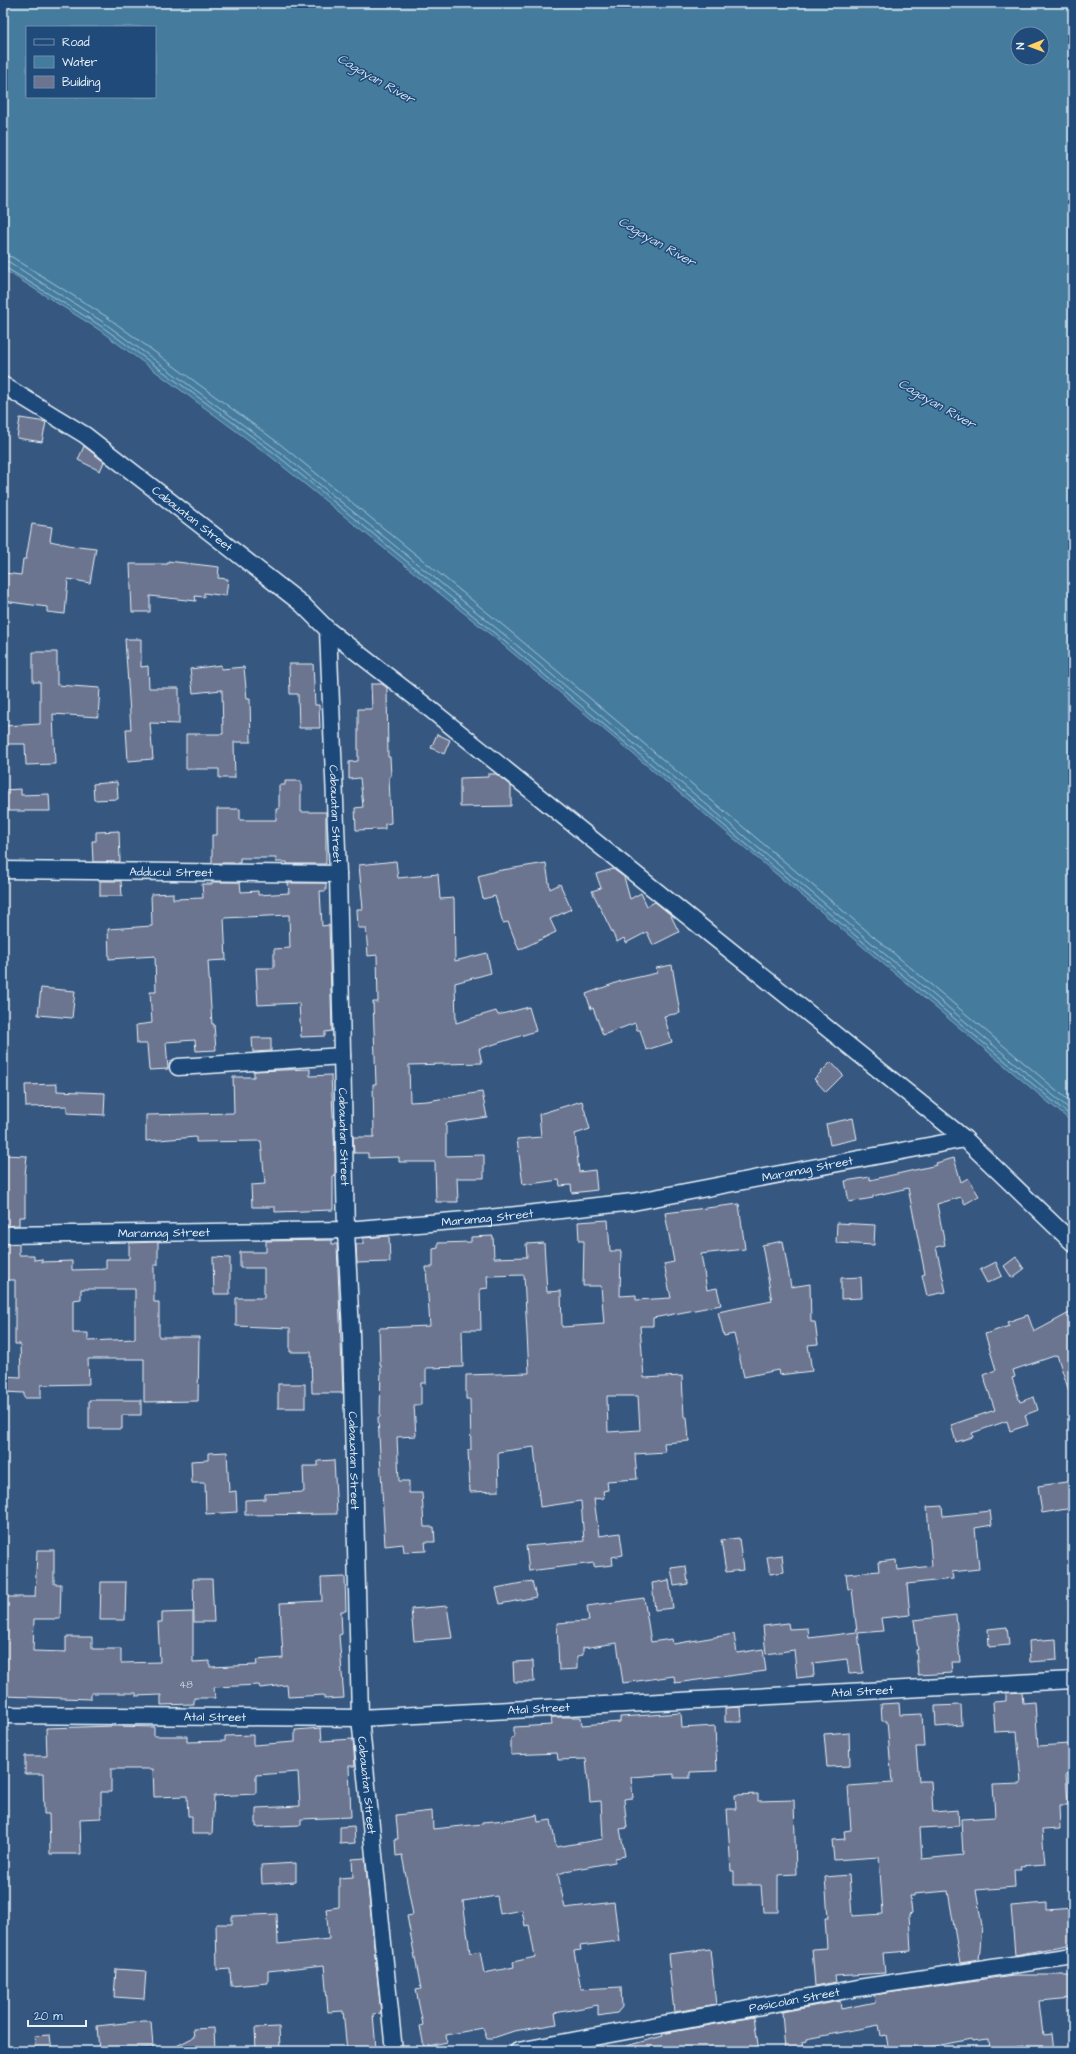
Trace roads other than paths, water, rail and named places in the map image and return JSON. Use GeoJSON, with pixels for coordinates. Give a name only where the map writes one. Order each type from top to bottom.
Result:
{"type":"FeatureCollection","features":[{"type":"Feature","properties":{"kind":"street","name":"Cabauatan Street"},"geometry":{"type":"LineString","coordinates":[[3,385],[86,435],[302,604],[328,630],[338,874],[346,1230],[352,1333],[360,1718],[394,2051]]}},
{"type":"Feature","properties":{"kind":"street"},"geometry":{"type":"LineString","coordinates":[[328,630],[426,705],[965,1139],[1073,1243]]}},
{"type":"Feature","properties":{"kind":"street","name":"Adducul Street"},"geometry":{"type":"LineString","coordinates":[[3,870],[338,874]]}},
{"type":"Feature","properties":{"kind":"street"},"geometry":{"type":"LineString","coordinates":[[178,1068],[342,1056]]}},
{"type":"Feature","properties":{"kind":"street","name":"Maramag Street"},"geometry":{"type":"LineString","coordinates":[[3,1235],[346,1230],[489,1218],[633,1202],[965,1139]]}},
{"type":"Feature","properties":{"kind":"street","name":"Atal Street"},"geometry":{"type":"LineString","coordinates":[[3,1715],[360,1718],[1073,1680]]}},
{"type":"Feature","properties":{"kind":"street","name":"Pasicolan Street"},"geometry":{"type":"LineString","coordinates":[[518,2051],[858,1988],[1073,1956]]}},
{"type":"Feature","properties":{"kind":"water","name":"Cagayan River"},"geometry":{"type":"Polygon","coordinates":[[[3,3],[1073,3],[1073,1123],[496,639],[270,456],[98,329],[3,269],[3,3]]]}}]}
